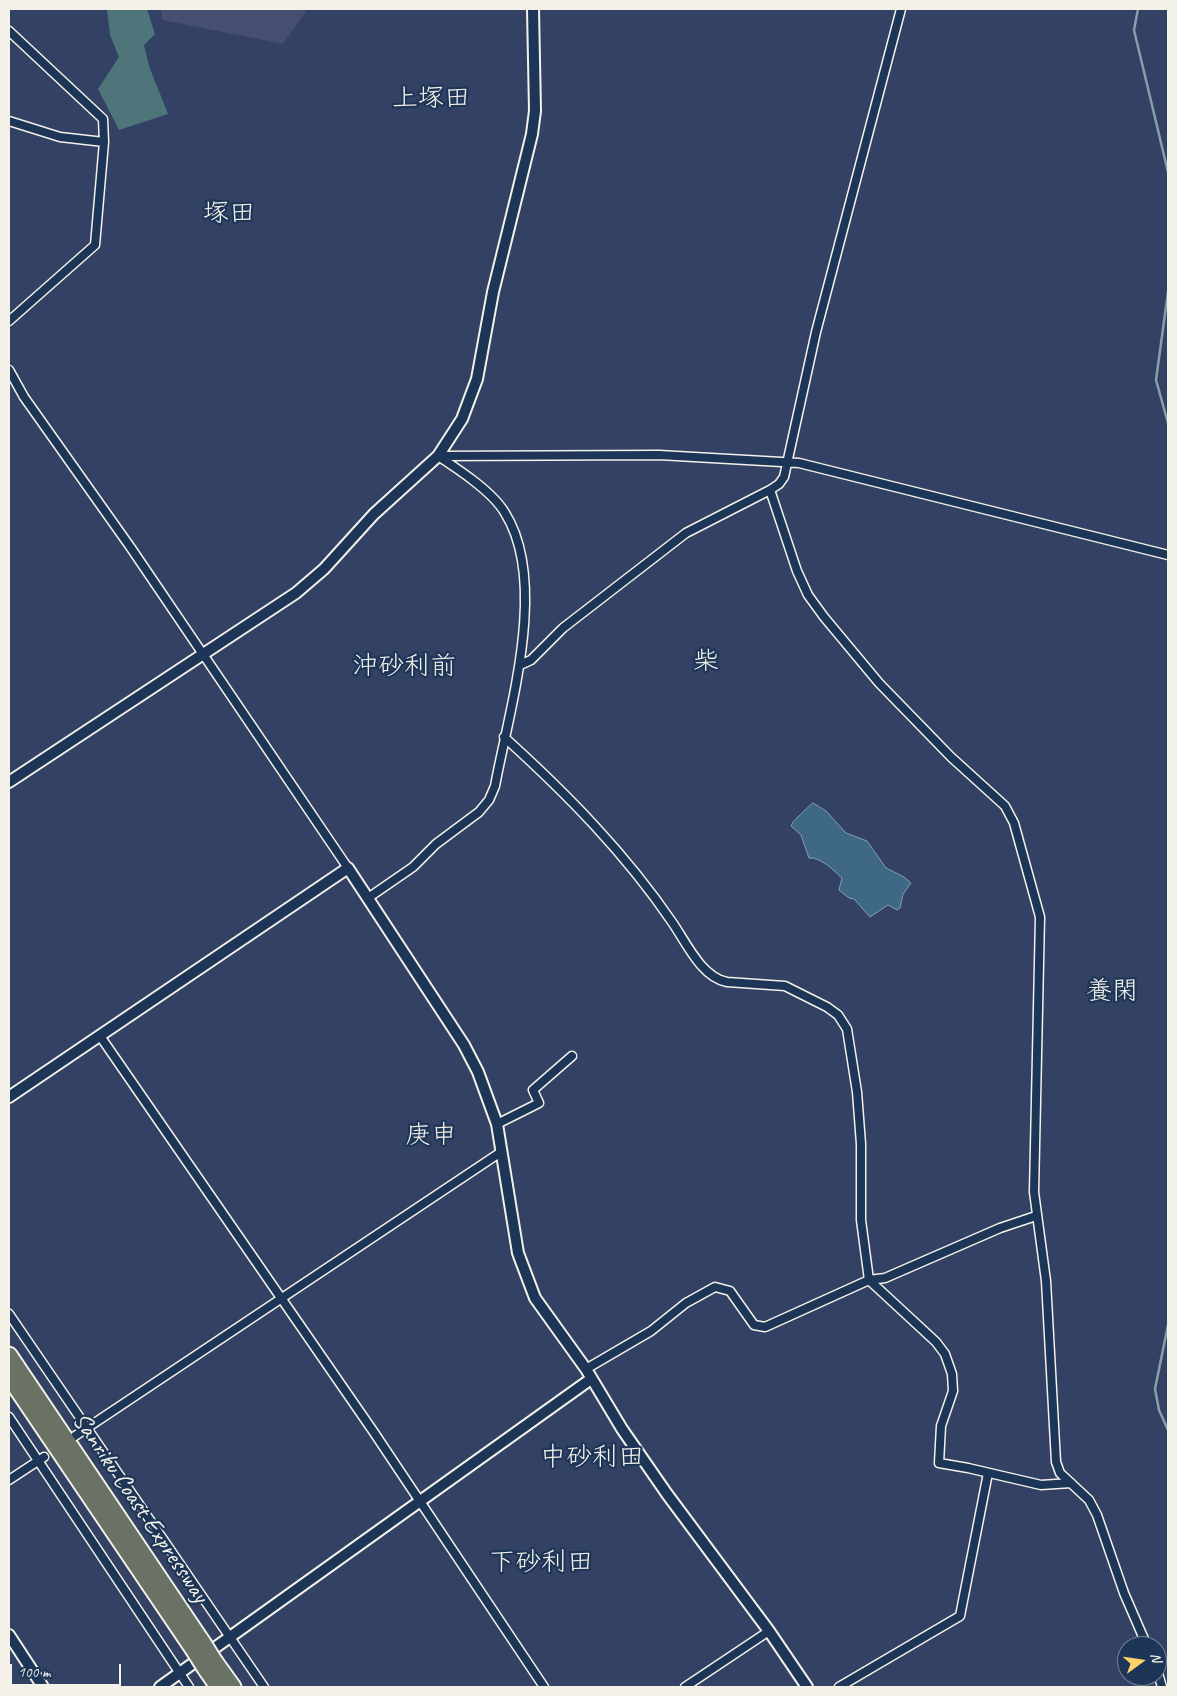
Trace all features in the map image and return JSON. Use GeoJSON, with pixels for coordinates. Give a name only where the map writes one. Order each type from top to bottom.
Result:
{"type":"FeatureCollection","features":[{"type":"Feature","properties":{"kind":"highway","name":"Sanriku Coast Expressway"},"geometry":{"type":"LineString","coordinates":[[9,1355],[210,1665],[218,1687]]}},
{"type":"Feature","properties":{"kind":"highway","name":"Sanriku Coast Expressway"},"geometry":{"type":"LineString","coordinates":[[9,1377],[198,1646]]}},
{"type":"Feature","properties":{"kind":"highway","name":"Sanriku Coast Expressway"},"geometry":{"type":"LineString","coordinates":[[210,1665],[233,1687]]}},
{"type":"Feature","properties":{"kind":"street"},"geometry":{"type":"LineString","coordinates":[[9,782],[296,593],[324,568],[374,514],[438,456],[462,419],[477,379],[493,292],[530,142],[535,111],[533,9]]}},
{"type":"Feature","properties":{"kind":"street"},"geometry":{"type":"LineString","coordinates":[[520,665],[531,660],[564,628],[686,533],[770,490],[779,484],[784,476],[816,332],[901,9]]}},
{"type":"Feature","properties":{"kind":"street"},"geometry":{"type":"LineString","coordinates":[[9,31],[103,119],[104,142],[95,245],[9,321]]}},
{"type":"Feature","properties":{"kind":"street"},"geometry":{"type":"LineString","coordinates":[[9,121],[60,138],[104,142]]}},
{"type":"Feature","properties":{"kind":"street"},"geometry":{"type":"LineString","coordinates":[[9,370],[24,397],[69,458],[204,654],[464,1045],[478,1072],[497,1124],[518,1253],[524,1274],[535,1298],[586,1369],[667,1494],[769,1631],[807,1687]]}},
{"type":"Feature","properties":{"kind":"street"},"geometry":{"type":"LineString","coordinates":[[438,456],[659,455],[788,462],[946,498],[1168,555]]}},
{"type":"Feature","properties":{"kind":"street"},"geometry":{"type":"LineString","coordinates":[[368,898],[413,867],[436,844],[479,812],[489,800],[495,786],[520,665],[524,614],[521,555],[516,534],[504,511],[485,492],[438,456]]}},
{"type":"Feature","properties":{"kind":"street"},"geometry":{"type":"LineString","coordinates":[[770,490],[797,571],[808,595],[824,617],[879,683],[951,757],[1005,806],[1014,823],[1040,917],[1034,1177],[1036,1216],[1046,1281],[1056,1462],[1060,1473],[1089,1500],[1097,1515],[1124,1593],[1143,1636]]}},
{"type":"Feature","properties":{"kind":"street"},"geometry":{"type":"LineString","coordinates":[[504,736],[546,774],[613,847],[668,916],[706,971],[718,981],[785,986],[811,997],[838,1015],[847,1029],[857,1092],[861,1144],[861,1220],[869,1280],[936,1342],[945,1354],[952,1374],[953,1391],[940,1426],[939,1463],[1041,1485],[1071,1484]]}},
{"type":"Feature","properties":{"kind":"street"},"geometry":{"type":"LineString","coordinates":[[9,1098],[348,868]]}},
{"type":"Feature","properties":{"kind":"street"},"geometry":{"type":"LineString","coordinates":[[100,1036],[373,1431],[544,1687]]}},
{"type":"Feature","properties":{"kind":"street"},"geometry":{"type":"LineString","coordinates":[[497,1124],[539,1103],[533,1090],[572,1056]]}},
{"type":"Feature","properties":{"kind":"street"},"geometry":{"type":"LineString","coordinates":[[75,1436],[501,1152]]}},
{"type":"Feature","properties":{"kind":"street"},"geometry":{"type":"LineString","coordinates":[[586,1369],[651,1331],[686,1303],[715,1287],[730,1291],[754,1324],[765,1327],[869,1280],[885,1278],[1000,1228],[1036,1216]]}},
{"type":"Feature","properties":{"kind":"street"},"geometry":{"type":"LineString","coordinates":[[9,1314],[264,1687]]}},
{"type":"Feature","properties":{"kind":"street"},"geometry":{"type":"LineString","coordinates":[[160,1687],[591,1379]]}},
{"type":"Feature","properties":{"kind":"street"},"geometry":{"type":"LineString","coordinates":[[9,1417],[41,1459],[189,1687]]}},
{"type":"Feature","properties":{"kind":"street"},"geometry":{"type":"LineString","coordinates":[[9,1480],[41,1459]]}},
{"type":"Feature","properties":{"kind":"street"},"geometry":{"type":"LineString","coordinates":[[839,1687],[960,1616],[988,1473]]}},
{"type":"Feature","properties":{"kind":"street"},"geometry":{"type":"LineString","coordinates":[[685,1687],[769,1631]]}},
{"type":"Feature","properties":{"kind":"street"},"geometry":{"type":"LineString","coordinates":[[9,1635],[43,1687]]}},
{"type":"Feature","properties":{"kind":"shaded area"},"geometry":{"type":"Polygon","coordinates":[[[161,9],[308,9],[283,44],[162,20],[161,9]]]}},
{"type":"Feature","properties":{"kind":"shaded area"},"geometry":{"type":"Polygon","coordinates":[[[813,803],[826,811],[846,833],[867,841],[886,868],[904,877],[911,883],[903,894],[900,908],[897,910],[888,905],[870,917],[854,899],[849,898],[839,890],[842,878],[822,862],[809,858],[801,835],[791,826],[813,803]]]}},
{"type":"Feature","properties":{"kind":"green space"},"geometry":{"type":"Polygon","coordinates":[[[107,9],[147,9],[155,34],[144,45],[149,66],[168,114],[119,130],[98,89],[119,57],[110,35],[107,9]]]}},
{"type":"Feature","properties":{"kind":"waterway"},"geometry":{"type":"LineString","coordinates":[[1138,9],[1134,30],[1168,172]]}},
{"type":"Feature","properties":{"kind":"waterway"},"geometry":{"type":"LineString","coordinates":[[1168,292],[1156,380],[1168,423]]}},
{"type":"Feature","properties":{"kind":"waterway"},"geometry":{"type":"LineString","coordinates":[[1168,1325],[1155,1389],[1159,1410],[1168,1430]]}},
{"type":"Feature","properties":{"kind":"district","name":"上塚田"},"geometry":{"type":"Point","coordinates":[431,99]}},
{"type":"Feature","properties":{"kind":"district","name":"塚田"},"geometry":{"type":"Point","coordinates":[229,214]}},
{"type":"Feature","properties":{"kind":"district","name":"柴"},"geometry":{"type":"Point","coordinates":[706,662]}},
{"type":"Feature","properties":{"kind":"district","name":"沖砂利前"},"geometry":{"type":"Point","coordinates":[404,667]}},
{"type":"Feature","properties":{"kind":"district","name":"養閑"},"geometry":{"type":"Point","coordinates":[1112,992]}},
{"type":"Feature","properties":{"kind":"district","name":"庚申"},"geometry":{"type":"Point","coordinates":[431,1136]}},
{"type":"Feature","properties":{"kind":"district","name":"中砂利田"},"geometry":{"type":"Point","coordinates":[592,1458]}},
{"type":"Feature","properties":{"kind":"district","name":"下砂利田"},"geometry":{"type":"Point","coordinates":[541,1563]}}]}
